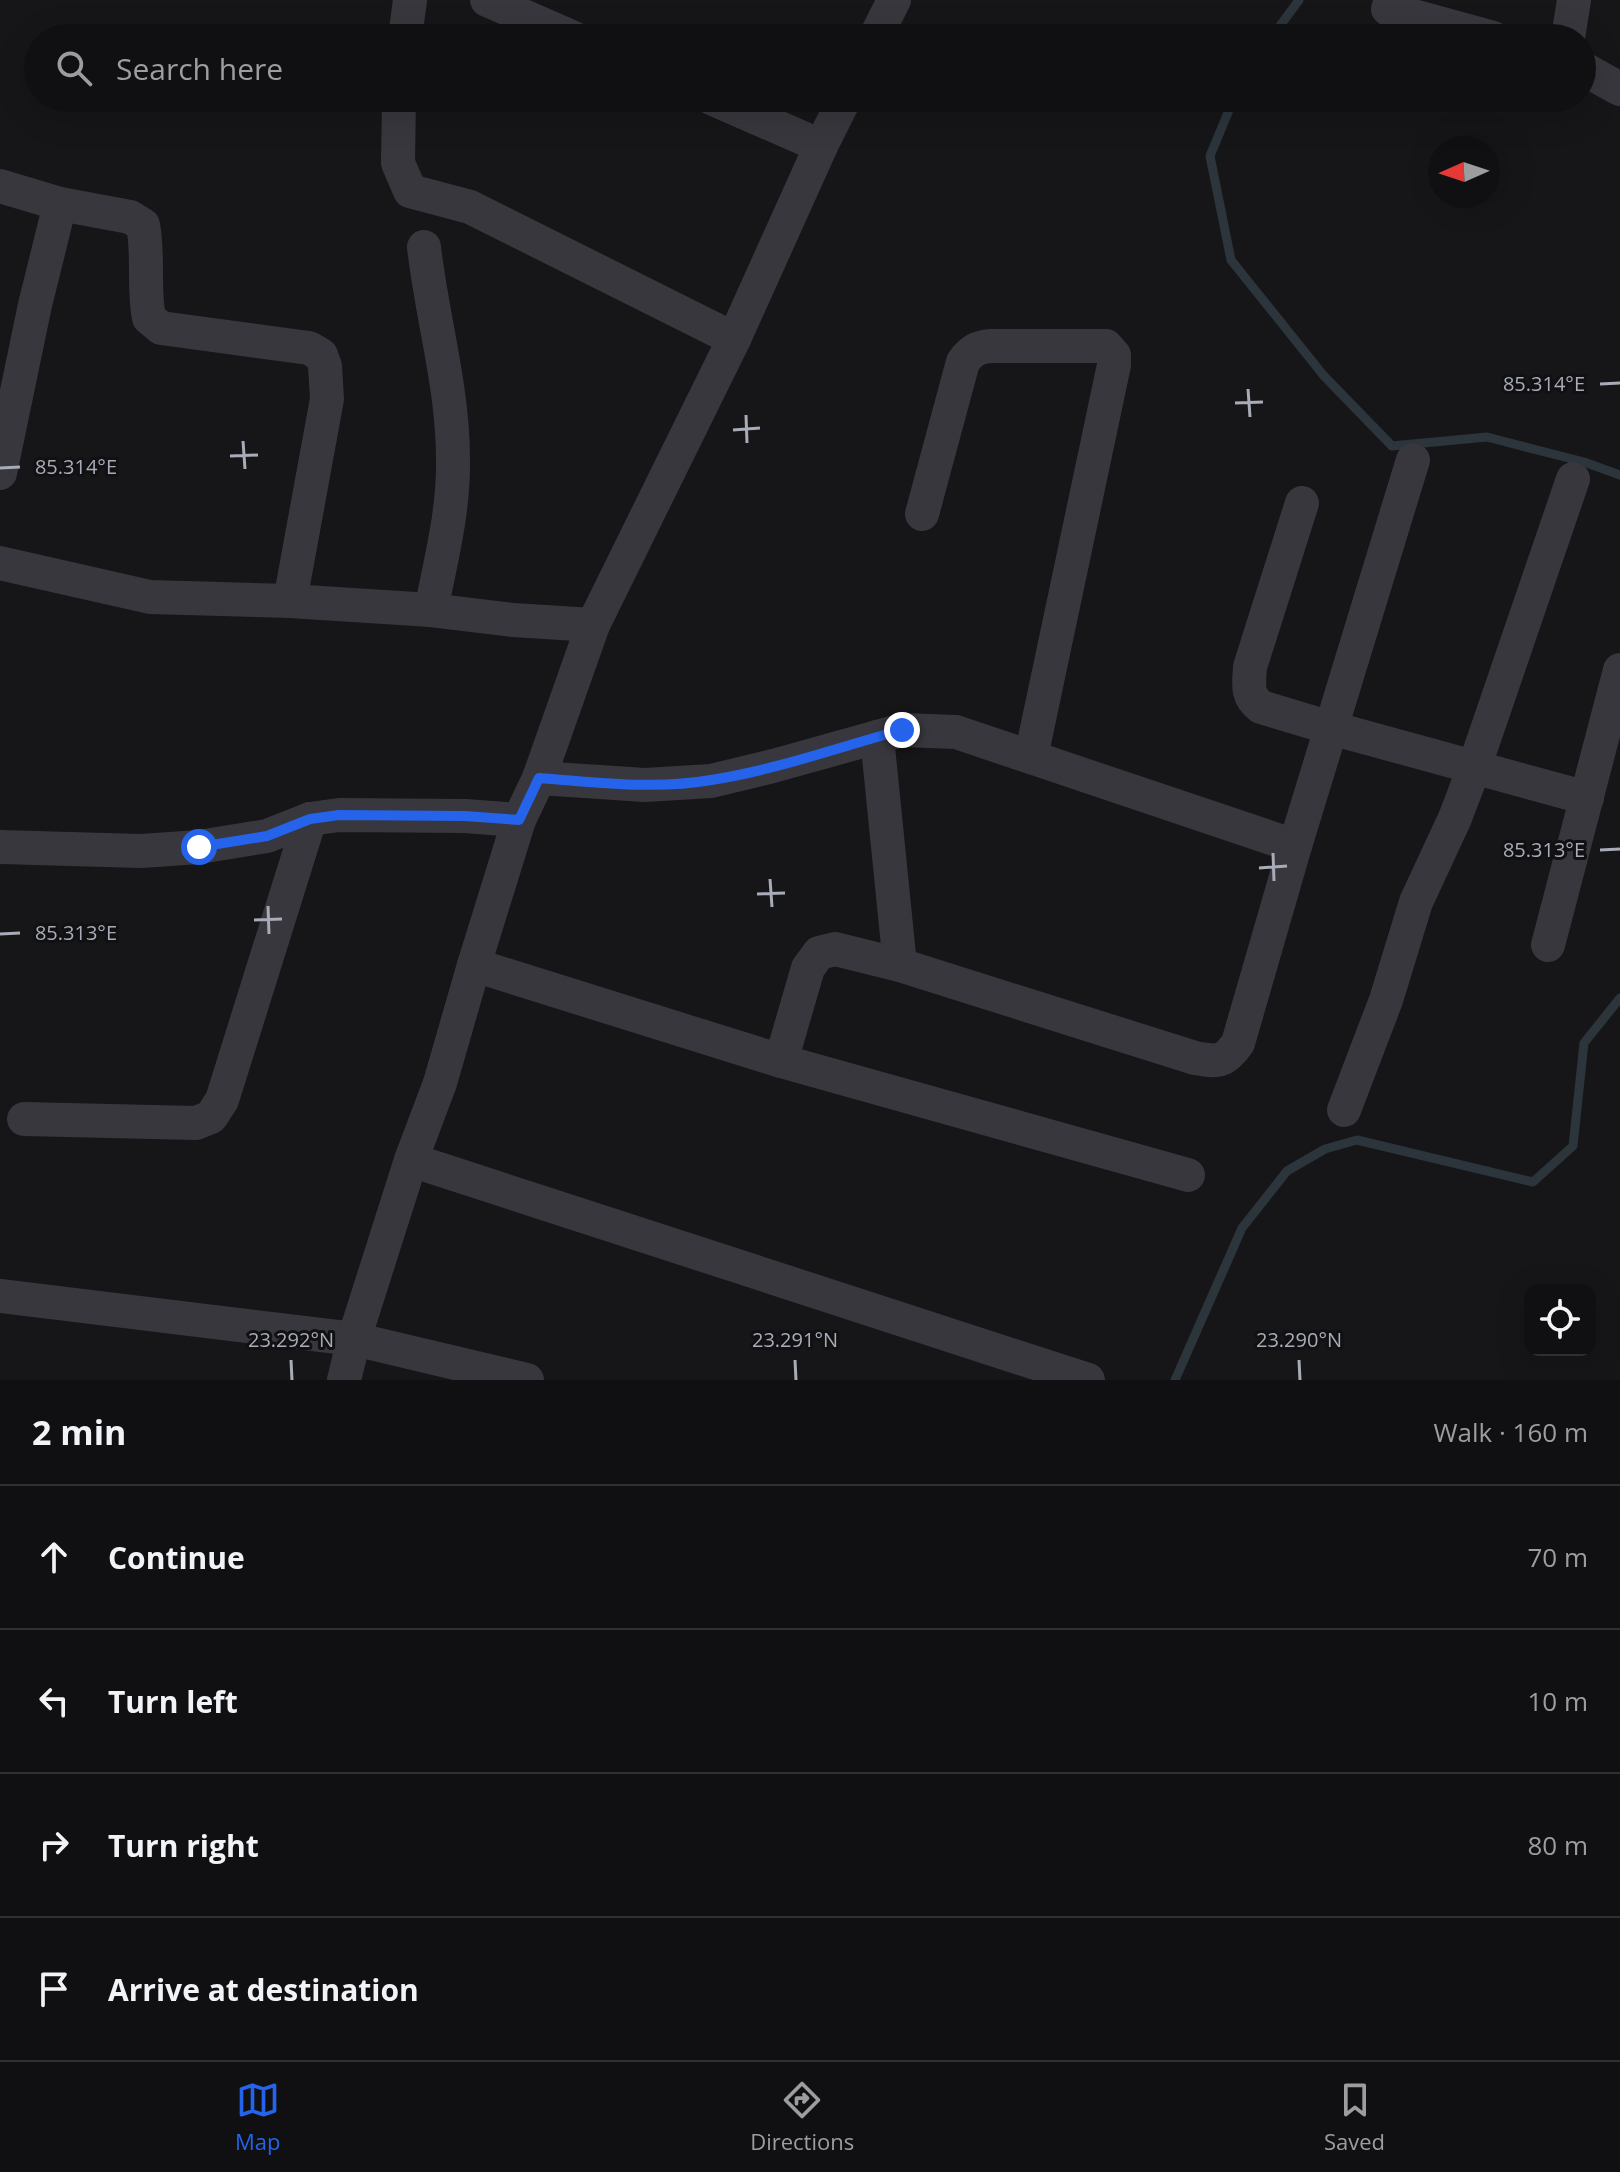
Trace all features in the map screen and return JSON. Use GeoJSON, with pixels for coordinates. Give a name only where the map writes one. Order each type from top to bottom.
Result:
{"type":"FeatureCollection","features":[{"type":"Feature","properties":{"kind":"street"},"geometry":{"type":"LineString","coordinates":[[407,24],[410,0]]}},
{"type":"Feature","properties":{"kind":"street"},"geometry":{"type":"LineString","coordinates":[[487,0],[542,24]]}},
{"type":"Feature","properties":{"kind":"street"},"geometry":{"type":"LineString","coordinates":[[882,24],[894,0]]}},
{"type":"Feature","properties":{"kind":"street"},"geometry":{"type":"LineString","coordinates":[[1391,0],[1388,9],[1442,24]]}},
{"type":"Feature","properties":{"kind":"street"},"geometry":{"type":"LineString","coordinates":[[1570,24],[1574,0]]}},
{"type":"Feature","properties":{"kind":"street"},"geometry":{"type":"LineString","coordinates":[[1596,76],[1620,89]]}},
{"type":"Feature","properties":{"kind":"street"},"geometry":{"type":"LineString","coordinates":[[399,112],[398,163],[410,191],[470,207],[734,339]]}},
{"type":"Feature","properties":{"kind":"street"},"geometry":{"type":"LineString","coordinates":[[743,112],[821,146]]}},
{"type":"Feature","properties":{"kind":"street"},"geometry":{"type":"LineString","coordinates":[[344,1380],[411,1160],[440,1083],[519,820],[539,778],[593,625],[734,339],[838,112]]}},
{"type":"Feature","properties":{"kind":"street"},"geometry":{"type":"LineString","coordinates":[[0,186],[60,204],[130,217],[143,225],[146,304],[149,318],[161,328],[309,348],[321,355],[325,366],[327,399],[290,601]]}},
{"type":"Feature","properties":{"kind":"street"},"geometry":{"type":"LineString","coordinates":[[0,473],[35,305],[60,204]]}},
{"type":"Feature","properties":{"kind":"street"},"geometry":{"type":"LineString","coordinates":[[424,247],[451,406],[453,460],[449,524],[431,610]]}},
{"type":"Feature","properties":{"kind":"street"},"geometry":{"type":"LineString","coordinates":[[922,514],[963,362],[970,352],[991,346],[1106,346],[1114,355],[1031,757]]}},
{"type":"Feature","properties":{"kind":"street"},"geometry":{"type":"LineString","coordinates":[[781,1061],[808,968],[819,953],[835,949],[900,965],[1195,1058],[1217,1062],[1229,1055],[1238,1043],[1413,460]]}},
{"type":"Feature","properties":{"kind":"street"},"geometry":{"type":"LineString","coordinates":[[1344,1110],[1386,1000],[1416,902],[1455,818],[1474,768],[1573,479]]}},
{"type":"Feature","properties":{"kind":"street"},"geometry":{"type":"LineString","coordinates":[[1302,503],[1250,667],[1248,689],[1253,700],[1261,707],[1331,728],[1587,798]]}},
{"type":"Feature","properties":{"kind":"street"},"geometry":{"type":"LineString","coordinates":[[0,563],[150,597],[290,601],[593,625]]}},
{"type":"Feature","properties":{"kind":"street"},"geometry":{"type":"LineString","coordinates":[[1548,945],[1620,670]]}},
{"type":"Feature","properties":{"kind":"street"},"geometry":{"type":"LineString","coordinates":[[539,778],[645,785],[711,781],[902,730],[956,732],[1295,846]]}},
{"type":"Feature","properties":{"kind":"street"},"geometry":{"type":"LineString","coordinates":[[877,737],[900,965]]}},
{"type":"Feature","properties":{"kind":"street"},"geometry":{"type":"LineString","coordinates":[[0,847],[141,851],[199,847],[267,836],[310,819],[339,815],[465,816],[519,820]]}},
{"type":"Feature","properties":{"kind":"street"},"geometry":{"type":"LineString","coordinates":[[24,1119],[196,1123],[211,1117],[222,1100],[310,819]]}},
{"type":"Feature","properties":{"kind":"street"},"geometry":{"type":"LineString","coordinates":[[474,965],[781,1061],[1188,1175]]}},
{"type":"Feature","properties":{"kind":"street"},"geometry":{"type":"LineString","coordinates":[[411,1160],[1088,1380]]}},
{"type":"Feature","properties":{"kind":"street"},"geometry":{"type":"LineString","coordinates":[[0,1296],[354,1339],[527,1380]]}},
{"type":"Feature","properties":{"kind":"waterway"},"geometry":{"type":"LineString","coordinates":[[1281,24],[1299,0]]}},
{"type":"Feature","properties":{"kind":"waterway"},"geometry":{"type":"LineString","coordinates":[[1228,112],[1210,156],[1231,260],[1324,376],[1392,446],[1487,437],[1584,462],[1620,475]]}},
{"type":"Feature","properties":{"kind":"waterway"},"geometry":{"type":"LineString","coordinates":[[1175,1380],[1242,1228],[1287,1171],[1325,1149],[1357,1140],[1533,1182],[1573,1146],[1584,1043],[1620,998]]}},
{"type":"Feature","properties":{"kind":"route"},"geometry":{"type":"LineString","coordinates":[[199,847],[267,836],[310,819],[339,815],[465,816],[519,820],[539,778],[645,785],[711,781],[902,730]]}}]}
